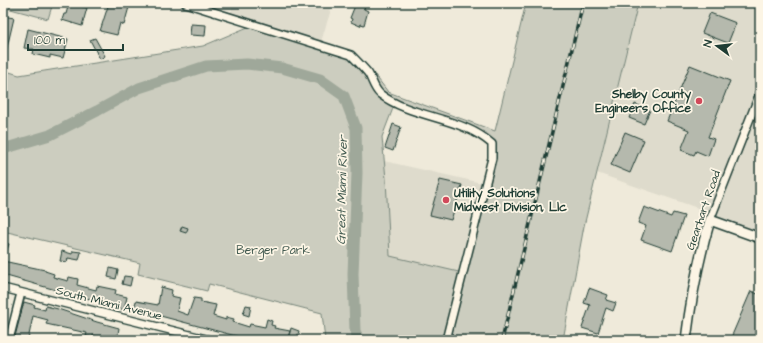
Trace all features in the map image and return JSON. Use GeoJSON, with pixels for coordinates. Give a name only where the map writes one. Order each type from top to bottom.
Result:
{"type":"FeatureCollection","features":[{"type":"Feature","properties":{"kind":"street"},"geometry":{"type":"LineString","coordinates":[[185,3],[351,55],[368,74],[378,93],[395,103],[465,127],[483,136],[492,144],[492,158],[446,340]]}},
{"type":"Feature","properties":{"kind":"street","name":"Gearhart Road"},"geometry":{"type":"LineString","coordinates":[[686,340],[693,286],[700,252],[710,220],[760,93]]}},
{"type":"Feature","properties":{"kind":"street"},"geometry":{"type":"LineString","coordinates":[[710,220],[760,238]]}},
{"type":"Feature","properties":{"kind":"street","name":"South Miami Avenue"},"geometry":{"type":"LineString","coordinates":[[3,288],[210,340]]}},
{"type":"Feature","properties":{"kind":"street"},"geometry":{"type":"LineString","coordinates":[[9,340],[21,293]]}},
{"type":"Feature","properties":{"kind":"shaded area"},"geometry":{"type":"Polygon","coordinates":[[[234,3],[333,3],[320,45],[229,17],[234,3]]]}},
{"type":"Feature","properties":{"kind":"shaded area"},"geometry":{"type":"Polygon","coordinates":[[[638,3],[760,3],[760,238],[710,220],[712,213],[597,173],[638,3]]]}},
{"type":"Feature","properties":{"kind":"shaded area"},"geometry":{"type":"Polygon","coordinates":[[[384,161],[486,184],[463,273],[390,257],[384,161]]]}},
{"type":"Feature","properties":{"kind":"green space"},"geometry":{"type":"Polygon","coordinates":[[[3,3],[53,3],[48,19],[3,7],[3,3]]]}},
{"type":"Feature","properties":{"kind":"green space","name":"Berger Park"},"geometry":{"type":"Polygon","coordinates":[[[526,3],[638,3],[584,226],[563,340],[325,340],[322,313],[209,284],[207,291],[138,274],[140,263],[3,231],[3,70],[19,75],[203,46],[255,24],[351,55],[372,81],[375,75],[388,92],[495,131],[526,3]],[[395,103],[382,137],[390,256],[463,273],[492,144],[483,136],[395,103]]]}},
{"type":"Feature","properties":{"kind":"building"},"geometry":{"type":"Polygon","coordinates":[[[69,3],[87,8],[82,26],[62,20],[64,14],[66,14],[69,3]]]}},
{"type":"Feature","properties":{"kind":"building"},"geometry":{"type":"Polygon","coordinates":[[[109,3],[129,7],[124,25],[120,23],[117,35],[100,31],[109,3]]]}},
{"type":"Feature","properties":{"kind":"building"},"geometry":{"type":"Polygon","coordinates":[[[356,3],[366,3],[364,9],[368,11],[364,25],[361,24],[360,26],[351,22],[352,19],[350,18],[356,3]]]}},
{"type":"Feature","properties":{"kind":"building"},"geometry":{"type":"Polygon","coordinates":[[[710,13],[736,23],[728,43],[702,33],[710,13]]]}},
{"type":"Feature","properties":{"kind":"building"},"geometry":{"type":"Polygon","coordinates":[[[3,16],[14,18],[5,56],[3,56],[3,16]]]}},
{"type":"Feature","properties":{"kind":"building"},"geometry":{"type":"Polygon","coordinates":[[[191,24],[206,25],[205,36],[190,35],[191,24]]]}},
{"type":"Feature","properties":{"kind":"building"},"geometry":{"type":"Polygon","coordinates":[[[28,29],[68,39],[63,58],[50,55],[50,58],[33,54],[34,49],[24,48],[28,29]]]}},
{"type":"Feature","properties":{"kind":"building"},"geometry":{"type":"Polygon","coordinates":[[[95,38],[105,56],[100,59],[90,40],[95,38]]]}},
{"type":"Feature","properties":{"kind":"building","name":"Shelby County Engineers Office"},"geometry":{"type":"Polygon","coordinates":[[[690,65],[730,81],[708,137],[714,139],[708,156],[696,151],[694,155],[681,150],[689,130],[667,121],[690,65]]]}},
{"type":"Feature","properties":{"kind":"building"},"geometry":{"type":"Polygon","coordinates":[[[635,104],[650,110],[644,124],[629,118],[635,104]]]}},
{"type":"Feature","properties":{"kind":"building"},"geometry":{"type":"Polygon","coordinates":[[[393,124],[401,127],[393,151],[385,148],[393,124]]]}},
{"type":"Feature","properties":{"kind":"building"},"geometry":{"type":"Polygon","coordinates":[[[625,132],[644,140],[630,173],[611,165],[625,132]]]}},
{"type":"Feature","properties":{"kind":"building","name":"Utility Solutions Midwest Division, Llc"},"geometry":{"type":"Polygon","coordinates":[[[440,180],[462,185],[451,220],[430,215],[440,180]]]}},
{"type":"Feature","properties":{"kind":"building"},"geometry":{"type":"Polygon","coordinates":[[[644,207],[671,217],[673,213],[684,216],[672,251],[641,240],[646,226],[638,223],[644,207]]]}},
{"type":"Feature","properties":{"kind":"building"},"geometry":{"type":"Polygon","coordinates":[[[182,226],[188,228],[186,233],[180,231],[182,226]]]}},
{"type":"Feature","properties":{"kind":"building"},"geometry":{"type":"Polygon","coordinates":[[[3,242],[9,244],[7,250],[3,249],[3,242]]]}},
{"type":"Feature","properties":{"kind":"building"},"geometry":{"type":"Polygon","coordinates":[[[62,251],[72,254],[73,251],[81,252],[79,260],[68,258],[67,262],[60,261],[62,251]]]}},
{"type":"Feature","properties":{"kind":"building"},"geometry":{"type":"Polygon","coordinates":[[[3,261],[45,270],[54,274],[53,277],[68,281],[69,277],[78,279],[77,285],[96,290],[97,286],[116,290],[115,294],[127,297],[124,310],[116,307],[117,305],[77,296],[3,275],[3,261]]]}},
{"type":"Feature","properties":{"kind":"building"},"geometry":{"type":"Polygon","coordinates":[[[110,268],[118,270],[116,279],[108,277],[110,268]]]}},
{"type":"Feature","properties":{"kind":"building"},"geometry":{"type":"Polygon","coordinates":[[[124,276],[132,277],[130,286],[122,284],[124,276]]]}},
{"type":"Feature","properties":{"kind":"building"},"geometry":{"type":"Polygon","coordinates":[[[161,287],[172,290],[171,296],[180,298],[177,311],[188,315],[194,298],[201,299],[201,302],[216,305],[213,316],[226,320],[226,317],[234,319],[233,322],[249,327],[250,324],[265,327],[267,319],[272,321],[271,325],[275,326],[274,328],[290,331],[287,340],[251,340],[134,309],[136,301],[158,305],[161,287]]]}},
{"type":"Feature","properties":{"kind":"building"},"geometry":{"type":"Polygon","coordinates":[[[589,288],[608,295],[606,300],[616,303],[613,311],[606,308],[598,333],[582,328],[590,305],[584,303],[589,288]]]}},
{"type":"Feature","properties":{"kind":"building"},"geometry":{"type":"Polygon","coordinates":[[[751,291],[760,295],[760,340],[730,340],[751,291]]]}},
{"type":"Feature","properties":{"kind":"building"},"geometry":{"type":"Polygon","coordinates":[[[24,302],[45,310],[46,306],[58,309],[119,328],[117,340],[106,340],[93,335],[93,338],[86,336],[87,333],[46,324],[48,320],[33,316],[28,340],[14,340],[24,302]]]}},
{"type":"Feature","properties":{"kind":"building"},"geometry":{"type":"Polygon","coordinates":[[[246,305],[251,306],[249,316],[243,314],[246,305]]]}},
{"type":"Feature","properties":{"kind":"building"},"geometry":{"type":"Polygon","coordinates":[[[291,328],[299,331],[297,338],[289,336],[291,328]]]}},
{"type":"Feature","properties":{"kind":"waterway","name":"Great Miami River"},"geometry":{"type":"LineString","coordinates":[[3,149],[50,135],[139,88],[206,66],[247,64],[282,68],[320,79],[344,96],[356,128],[357,173],[353,274],[355,331],[359,340]]}},
{"type":"Feature","properties":{"kind":"railway"},"geometry":{"type":"LineString","coordinates":[[502,340],[583,3]]}},
{"type":"Feature","properties":{"kind":"place","name":"Shelby County Engineers Office"},"geometry":{"type":"Point","coordinates":[699,101]}},
{"type":"Feature","properties":{"kind":"place","name":"Utility Solutions Midwest Division, Llc"},"geometry":{"type":"Point","coordinates":[446,200]}}]}
